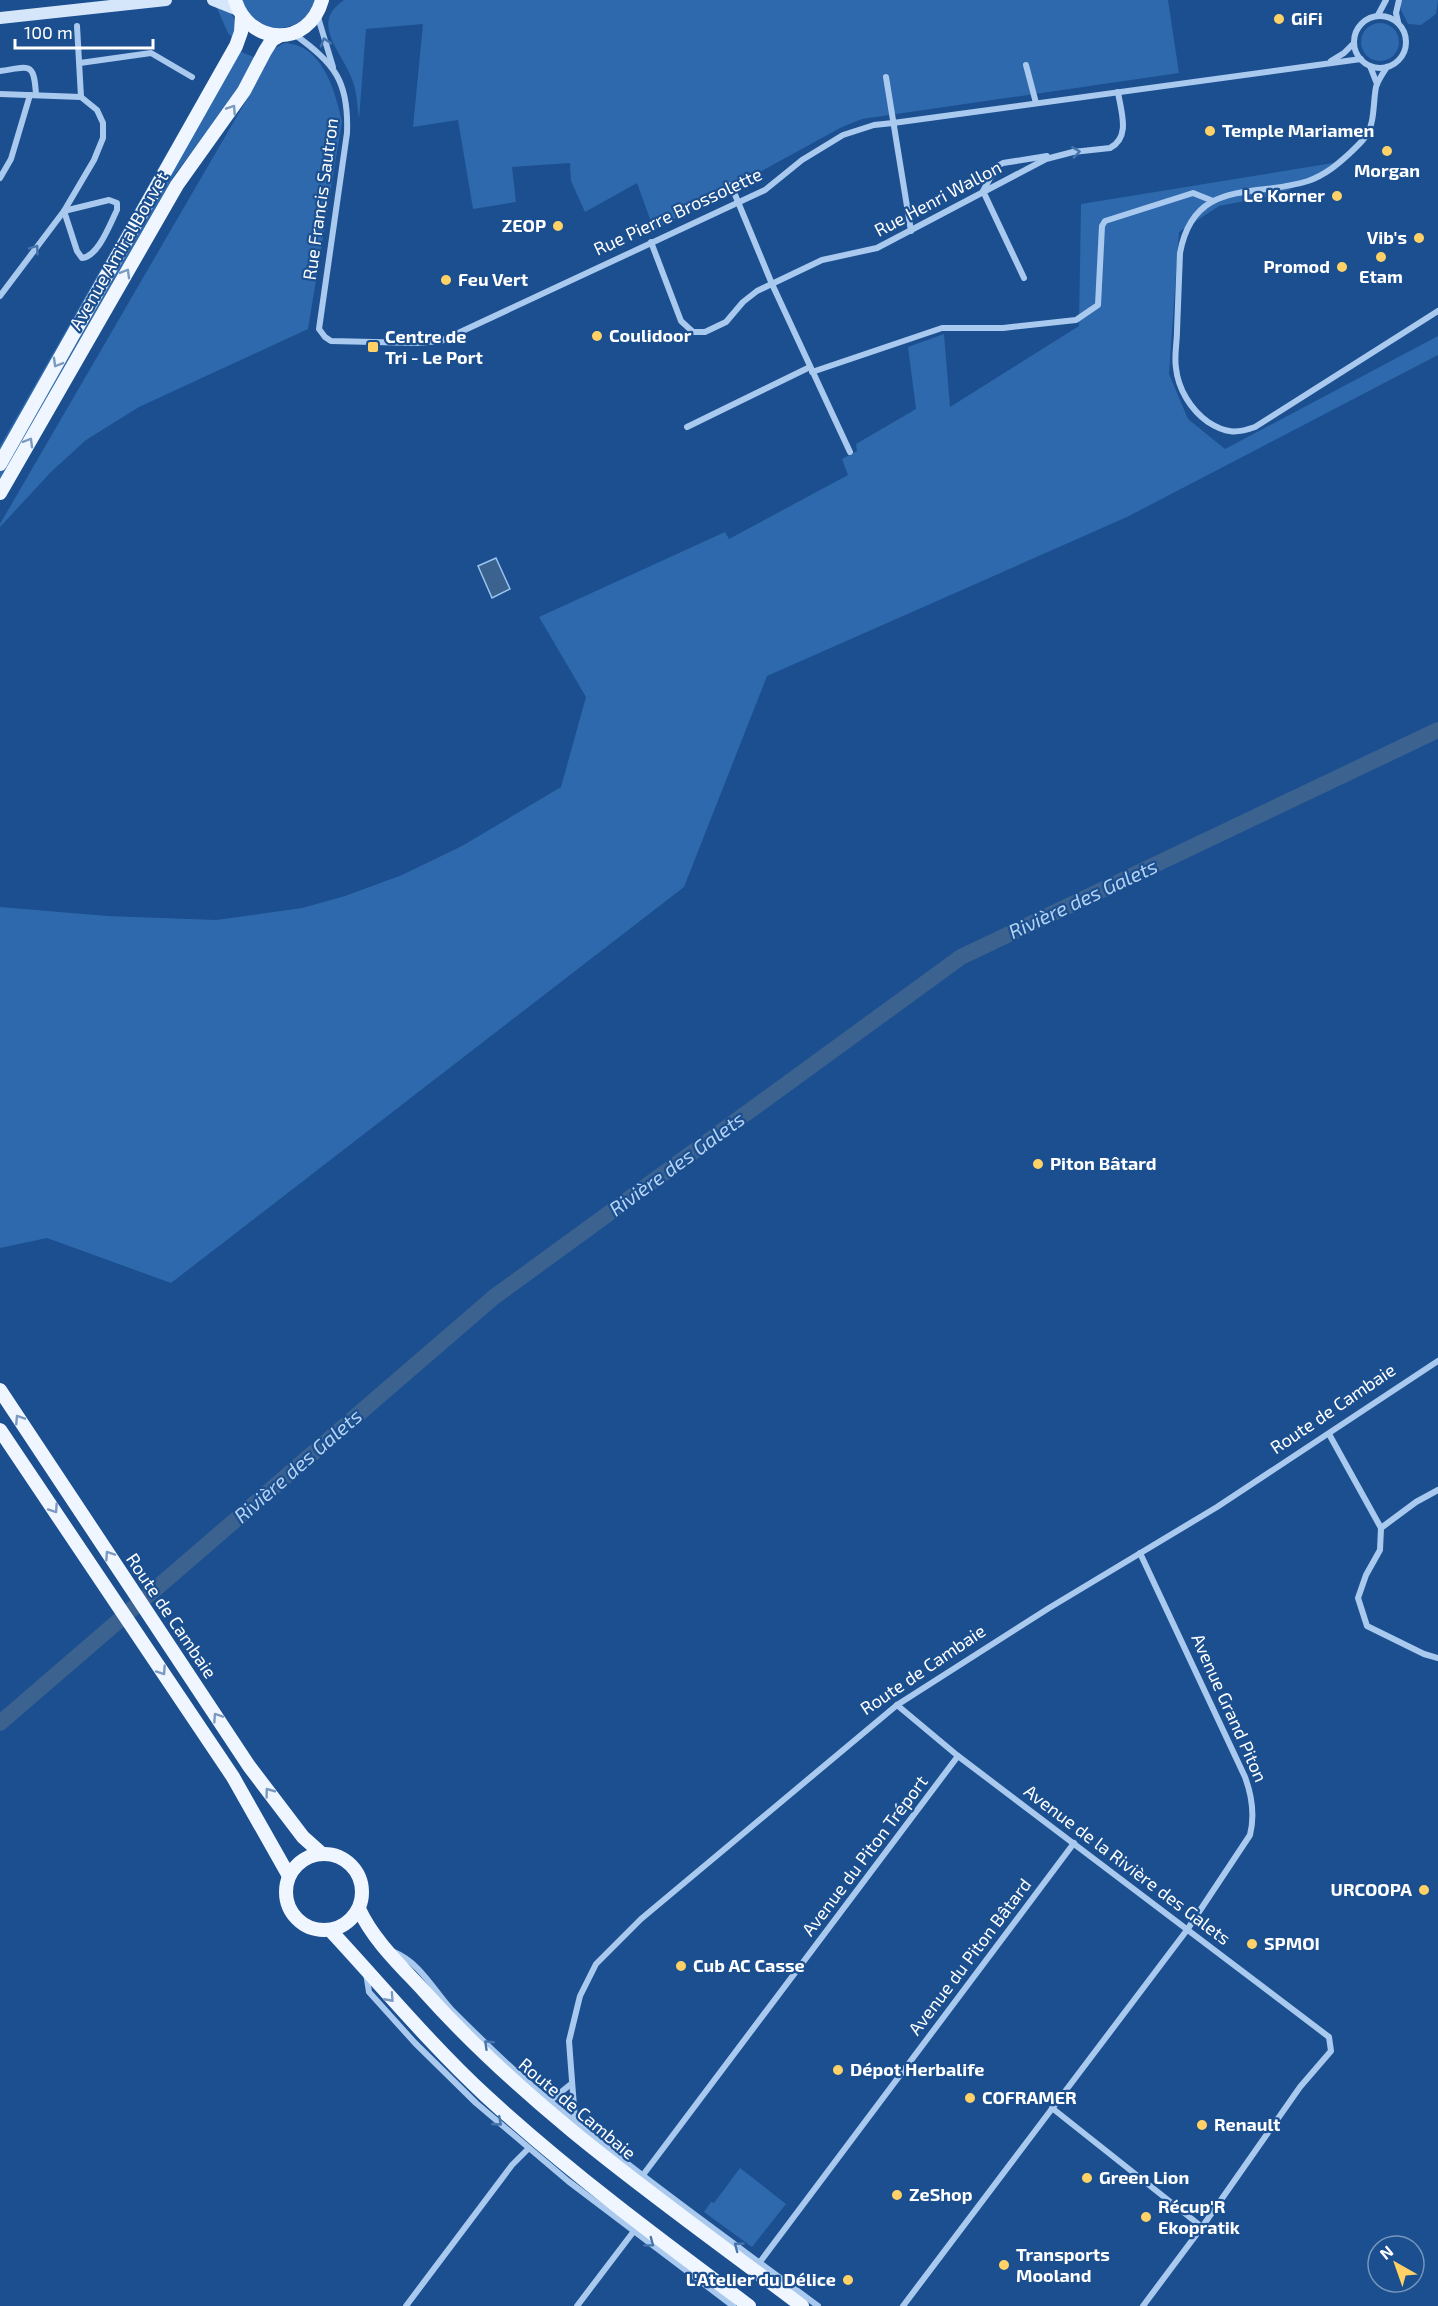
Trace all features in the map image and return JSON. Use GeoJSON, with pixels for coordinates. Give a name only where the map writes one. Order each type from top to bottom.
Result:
{"type":"FeatureCollection","features":[{"type":"Feature","properties":{"kind":"main road"},"geometry":{"type":"LineString","coordinates":[[0,18],[166,0]]}},
{"type":"Feature","properties":{"kind":"main road"},"geometry":{"type":"LineString","coordinates":[[213,0],[239,9],[256,29],[279,36],[293,33],[311,22],[321,5]]}},
{"type":"Feature","properties":{"kind":"main road","name":"Avenue Amiral Bouvet"},"geometry":{"type":"LineString","coordinates":[[0,464],[236,46],[242,32],[239,9]]}},
{"type":"Feature","properties":{"kind":"main road","name":"Avenue Amiral Bouvet"},"geometry":{"type":"LineString","coordinates":[[0,492],[177,185],[244,91],[272,40],[279,36]]}},
{"type":"Feature","properties":{"kind":"main road","name":"Route de Cambaie"},"geometry":{"type":"LineString","coordinates":[[0,1390],[249,1766],[303,1837],[322,1854],[334,1855],[345,1860],[354,1868],[360,1878],[362,1890],[359,1909],[375,1935],[388,1950],[444,2013],[536,2101],[602,2155],[802,2306]]}},
{"type":"Feature","properties":{"kind":"main road"},"geometry":{"type":"LineString","coordinates":[[0,1430],[233,1777],[289,1876]]}},
{"type":"Feature","properties":{"kind":"main road"},"geometry":{"type":"LineString","coordinates":[[322,1854],[302,1861],[289,1876],[285,1887],[289,1909],[297,1920],[313,1929],[330,1930],[347,1923],[359,1909]]}},
{"type":"Feature","properties":{"kind":"main road"},"geometry":{"type":"LineString","coordinates":[[330,1930],[425,2036],[485,2095],[559,2161],[749,2306]]}},
{"type":"Feature","properties":{"kind":"street"},"geometry":{"type":"LineString","coordinates":[[1378,15],[1386,0]]}},
{"type":"Feature","properties":{"kind":"street"},"geometry":{"type":"LineString","coordinates":[[1398,22],[1396,13],[1399,0]]}},
{"type":"Feature","properties":{"kind":"street"},"geometry":{"type":"LineString","coordinates":[[321,5],[334,71]]}},
{"type":"Feature","properties":{"kind":"street"},"geometry":{"type":"LineString","coordinates":[[1388,67],[1370,66],[1360,59],[1354,43],[1355,35],[1364,21],[1378,15],[1398,22],[1405,32],[1407,44],[1401,59],[1388,67],[1377,84],[1367,135],[1352,152],[1327,173],[1294,184],[1233,192],[1213,201],[1199,213],[1189,227],[1180,253],[1176,368],[1183,392],[1193,408],[1219,429],[1230,433],[1255,427],[1313,388],[1438,311]]}},
{"type":"Feature","properties":{"kind":"street"},"geometry":{"type":"LineString","coordinates":[[77,26],[81,97]]}},
{"type":"Feature","properties":{"kind":"street"},"geometry":{"type":"LineString","coordinates":[[293,33],[316,50],[334,71]]}},
{"type":"Feature","properties":{"kind":"street"},"geometry":{"type":"LineString","coordinates":[[1328,63],[1344,53],[1354,43]]}},
{"type":"Feature","properties":{"kind":"street"},"geometry":{"type":"LineString","coordinates":[[80,63],[134,57],[148,53],[192,77]]}},
{"type":"Feature","properties":{"kind":"street","name":"Rue Pierre Brossolette"},"geometry":{"type":"LineString","coordinates":[[321,333],[331,341],[416,343],[441,341],[765,190],[817,150],[843,135],[893,123],[1360,59]]}},
{"type":"Feature","properties":{"kind":"street"},"geometry":{"type":"LineString","coordinates":[[1026,65],[1036,104]]}},
{"type":"Feature","properties":{"kind":"street"},"geometry":{"type":"LineString","coordinates":[[1370,66],[1377,84]]}},
{"type":"Feature","properties":{"kind":"street"},"geometry":{"type":"LineString","coordinates":[[0,71],[26,68],[35,74],[33,95],[11,159],[0,178]]}},
{"type":"Feature","properties":{"kind":"street","name":"Rue Francis Sautron"},"geometry":{"type":"LineString","coordinates":[[321,333],[319,321],[347,133],[348,108],[345,91],[334,71]]}},
{"type":"Feature","properties":{"kind":"street"},"geometry":{"type":"LineString","coordinates":[[886,77],[911,231]]}},
{"type":"Feature","properties":{"kind":"street","name":"Rue Henri Wallon"},"geometry":{"type":"LineString","coordinates":[[651,242],[681,321],[693,332],[705,332],[726,322],[750,295],[822,260],[868,252],[983,191],[1058,155],[1110,148],[1121,140],[1123,133],[1118,92]]}},
{"type":"Feature","properties":{"kind":"street"},"geometry":{"type":"LineString","coordinates":[[0,94],[81,97],[97,111],[103,123],[103,138],[94,160],[64,212],[0,297]]}},
{"type":"Feature","properties":{"kind":"street"},"geometry":{"type":"LineString","coordinates":[[1024,278],[983,191],[991,174],[1003,162],[1058,155]]}},
{"type":"Feature","properties":{"kind":"street"},"geometry":{"type":"LineString","coordinates":[[731,185],[772,284],[850,452]]}},
{"type":"Feature","properties":{"kind":"street"},"geometry":{"type":"LineString","coordinates":[[687,427],[811,369],[942,328],[1003,328],[1076,320],[1098,305],[1102,226],[1105,221],[1193,193],[1213,201]]}},
{"type":"Feature","properties":{"kind":"street"},"geometry":{"type":"LineString","coordinates":[[109,200],[117,203],[117,210],[95,252],[88,257],[82,258],[77,251],[64,212],[109,200]]}},
{"type":"Feature","properties":{"kind":"street","name":"Route de Cambaie"},"geometry":{"type":"LineString","coordinates":[[575,2120],[569,2041],[580,1996],[596,1964],[641,1919],[897,1705],[1217,1507],[1438,1361]]}},
{"type":"Feature","properties":{"kind":"street"},"geometry":{"type":"LineString","coordinates":[[1329,1434],[1381,1528],[1380,1550],[1366,1575],[1358,1598],[1367,1626],[1424,1654],[1438,1658]]}},
{"type":"Feature","properties":{"kind":"street"},"geometry":{"type":"LineString","coordinates":[[1381,1528],[1416,1502],[1438,1490]]}},
{"type":"Feature","properties":{"kind":"street","name":"Avenue Grand Piton"},"geometry":{"type":"LineString","coordinates":[[903,2306],[1186,1930],[1250,1835],[1253,1823],[1251,1794],[1140,1553]]}},
{"type":"Feature","properties":{"kind":"street","name":"Avenue de la Rivière des Galets"},"geometry":{"type":"LineString","coordinates":[[897,1705],[958,1756],[1329,2037],[1331,2051],[1300,2088],[1143,2306]]}},
{"type":"Feature","properties":{"kind":"street","name":"Avenue du Piton Tréport"},"geometry":{"type":"LineString","coordinates":[[643,2175],[958,1756]]}},
{"type":"Feature","properties":{"kind":"street","name":"Avenue du Piton Bâtard"},"geometry":{"type":"LineString","coordinates":[[760,2262],[1074,1843]]}},
{"type":"Feature","properties":{"kind":"street"},"geometry":{"type":"LineString","coordinates":[[388,1950],[409,1959],[452,2009],[550,2101],[643,2175],[818,2306]]}},
{"type":"Feature","properties":{"kind":"street"},"geometry":{"type":"LineString","coordinates":[[365,1970],[369,1992],[415,2043],[476,2103],[528,2149],[733,2306]]}},
{"type":"Feature","properties":{"kind":"street"},"geometry":{"type":"LineString","coordinates":[[550,2101],[571,2084]]}},
{"type":"Feature","properties":{"kind":"street"},"geometry":{"type":"LineString","coordinates":[[1052,2108],[1202,2227]]}},
{"type":"Feature","properties":{"kind":"street"},"geometry":{"type":"LineString","coordinates":[[406,2306],[512,2165],[528,2149]]}},
{"type":"Feature","properties":{"kind":"street"},"geometry":{"type":"LineString","coordinates":[[577,2306],[634,2231]]}},
{"type":"Feature","properties":{"kind":"shaded area"},"geometry":{"type":"Polygon","coordinates":[[[240,0],[315,0],[310,11],[296,24],[289,27],[272,28],[256,22],[240,0]]]}},
{"type":"Feature","properties":{"kind":"shaded area"},"geometry":{"type":"Polygon","coordinates":[[[344,0],[1168,0],[1179,73],[862,119],[842,127],[654,230],[637,183],[585,212],[571,181],[570,163],[512,167],[516,202],[473,209],[458,120],[413,127],[423,24],[366,29],[359,119],[353,82],[328,27],[329,18],[334,9],[344,0]]]}},
{"type":"Feature","properties":{"kind":"shaded area"},"geometry":{"type":"Polygon","coordinates":[[[1401,0],[1438,0],[1436,14],[1421,25],[1408,24],[1401,10],[1401,0]]]}},
{"type":"Feature","properties":{"kind":"shaded area"},"geometry":{"type":"Polygon","coordinates":[[[215,4],[234,17],[235,40],[228,33],[215,4]]]}},
{"type":"Feature","properties":{"kind":"shaded area"},"geometry":{"type":"Polygon","coordinates":[[[1380,23],[1393,29],[1399,42],[1393,55],[1380,61],[1367,55],[1361,42],[1367,29],[1380,23]]]}},
{"type":"Feature","properties":{"kind":"shaded area"},"geometry":{"type":"Polygon","coordinates":[[[285,43],[309,52],[318,61],[331,84],[342,121],[308,329],[139,407],[86,440],[51,472],[0,527],[251,92],[264,63],[278,46],[285,43]]]}},
{"type":"Feature","properties":{"kind":"shaded area"},"geometry":{"type":"Polygon","coordinates":[[[228,46],[233,48],[0,455],[0,446],[228,46]]]}},
{"type":"Feature","properties":{"kind":"shaded area"},"geometry":{"type":"Polygon","coordinates":[[[239,51],[256,58],[238,91],[175,174],[0,480],[0,471],[239,51]]]}},
{"type":"Feature","properties":{"kind":"shaded area"},"geometry":{"type":"Polygon","coordinates":[[[1345,161],[1281,194],[1219,206],[1179,232],[1169,374],[1188,419],[1225,449],[1438,336],[1438,355],[1127,517],[767,676],[684,887],[171,1283],[47,1238],[0,1248],[0,907],[107,916],[216,920],[302,908],[345,896],[402,875],[462,846],[561,787],[586,697],[539,617],[725,532],[729,539],[848,475],[842,459],[857,451],[856,444],[916,409],[908,347],[944,334],[950,407],[1079,326],[1081,204],[1345,161]]]}},
{"type":"Feature","properties":{"kind":"shaded area"},"geometry":{"type":"Polygon","coordinates":[[[496,558],[510,589],[492,598],[478,566],[496,558]]]}},
{"type":"Feature","properties":{"kind":"shaded area"},"geometry":{"type":"Polygon","coordinates":[[[740,2168],[786,2204],[752,2247],[704,2212],[711,2202],[714,2203],[740,2168]]]}},
{"type":"Feature","properties":{"kind":"waterway","name":"Rivière des Galets"},"geometry":{"type":"LineString","coordinates":[[0,1723],[494,1297],[961,957],[1438,730]]}},
{"type":"Feature","properties":{"kind":"place","name":"GiFi"},"geometry":{"type":"Point","coordinates":[1279,19]}},
{"type":"Feature","properties":{"kind":"place","name":"Temple Mariamen"},"geometry":{"type":"Point","coordinates":[1210,131]}},
{"type":"Feature","properties":{"kind":"place","name":"Morgan"},"geometry":{"type":"Point","coordinates":[1387,151]}},
{"type":"Feature","properties":{"kind":"place","name":"Le Korner"},"geometry":{"type":"Point","coordinates":[1337,196]}},
{"type":"Feature","properties":{"kind":"place","name":"ZEOP"},"geometry":{"type":"Point","coordinates":[558,226]}},
{"type":"Feature","properties":{"kind":"place","name":"Vib's"},"geometry":{"type":"Point","coordinates":[1419,238]}},
{"type":"Feature","properties":{"kind":"place","name":"Etam"},"geometry":{"type":"Point","coordinates":[1381,257]}},
{"type":"Feature","properties":{"kind":"place","name":"Promod"},"geometry":{"type":"Point","coordinates":[1342,267]}},
{"type":"Feature","properties":{"kind":"place","name":"Feu Vert"},"geometry":{"type":"Point","coordinates":[446,280]}},
{"type":"Feature","properties":{"kind":"place","name":"Coulidoor"},"geometry":{"type":"Point","coordinates":[597,336]}},
{"type":"Feature","properties":{"kind":"place","name":"Centre de Tri - Le Port"},"geometry":{"type":"Point","coordinates":[373,347]}},
{"type":"Feature","properties":{"kind":"place","name":"Piton Bâtard"},"geometry":{"type":"Point","coordinates":[1038,1164]}},
{"type":"Feature","properties":{"kind":"place","name":"URCOOPA"},"geometry":{"type":"Point","coordinates":[1424,1890]}},
{"type":"Feature","properties":{"kind":"place","name":"SPMOI"},"geometry":{"type":"Point","coordinates":[1252,1944]}},
{"type":"Feature","properties":{"kind":"place","name":"Cub AC Casse"},"geometry":{"type":"Point","coordinates":[681,1966]}},
{"type":"Feature","properties":{"kind":"place","name":"Dépot Herbalife"},"geometry":{"type":"Point","coordinates":[838,2070]}},
{"type":"Feature","properties":{"kind":"place","name":"COFRAMER"},"geometry":{"type":"Point","coordinates":[970,2098]}},
{"type":"Feature","properties":{"kind":"place","name":"Renault"},"geometry":{"type":"Point","coordinates":[1202,2125]}},
{"type":"Feature","properties":{"kind":"place","name":"Green Lion"},"geometry":{"type":"Point","coordinates":[1087,2178]}},
{"type":"Feature","properties":{"kind":"place","name":"ZeShop"},"geometry":{"type":"Point","coordinates":[897,2195]}},
{"type":"Feature","properties":{"kind":"place","name":"Récup'R Ekopratik"},"geometry":{"type":"Point","coordinates":[1146,2217]}},
{"type":"Feature","properties":{"kind":"place","name":"Transports Mooland"},"geometry":{"type":"Point","coordinates":[1004,2265]}},
{"type":"Feature","properties":{"kind":"place","name":"L'Atelier du Délice"},"geometry":{"type":"Point","coordinates":[848,2280]}}]}
